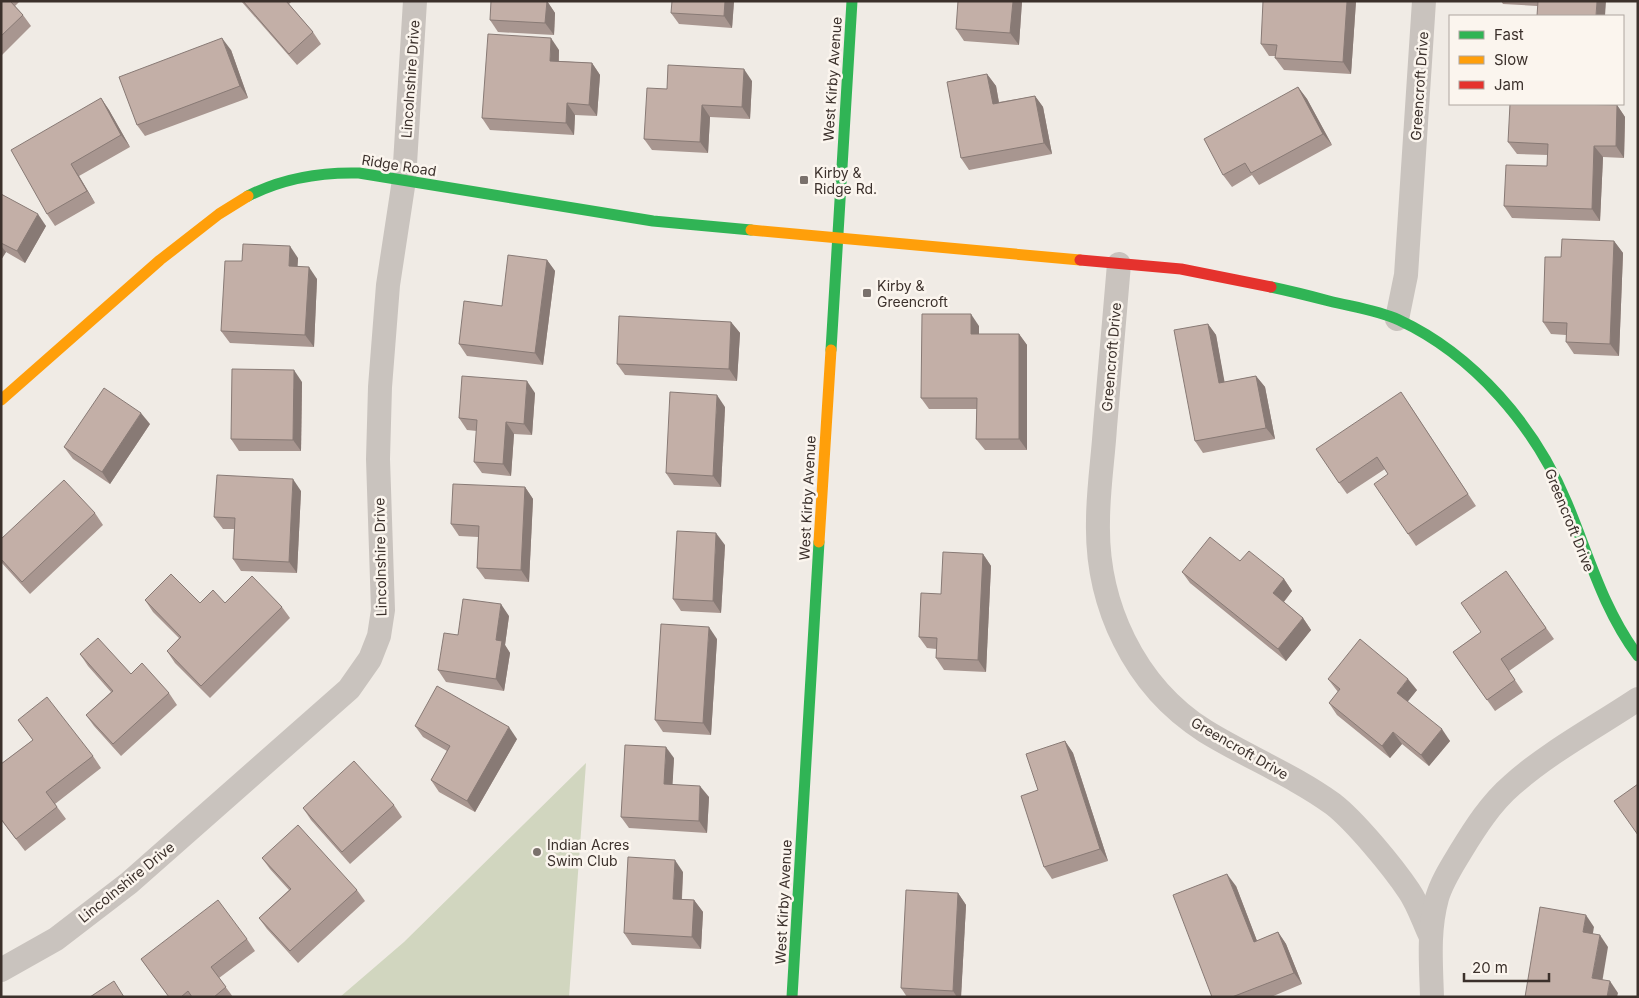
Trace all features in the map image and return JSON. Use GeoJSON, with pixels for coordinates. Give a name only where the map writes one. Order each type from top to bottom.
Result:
{"type":"FeatureCollection","features":[{"type":"Feature","properties":{"kind":"street","name":"Lincolnshire Drive"},"geometry":{"type":"LineString","coordinates":[[1,970],[56,939],[129,883],[349,689],[370,659],[379,636],[384,610],[378,459],[380,387],[388,286],[404,180],[415,1]]}},
{"type":"Feature","properties":{"kind":"street","name":"West Kirby Avenue"},"geometry":{"type":"LineString","coordinates":[[792,997],[852,1]]}},
{"type":"Feature","properties":{"kind":"street","name":"Greencroft Drive"},"geometry":{"type":"LineString","coordinates":[[1397,319],[1406,275],[1424,1]]}},
{"type":"Feature","properties":{"kind":"street","name":"Ridge Road"},"geometry":{"type":"LineString","coordinates":[[1,400],[141,276],[201,228],[250,196],[282,182],[316,174],[373,173],[404,180],[653,221],[837,239]]}},
{"type":"Feature","properties":{"kind":"street","name":"Greencroft Drive"},"geometry":{"type":"LineString","coordinates":[[837,239],[1181,269],[1246,280],[1397,319],[1432,338],[1470,369],[1516,416],[1537,445],[1558,483],[1589,566],[1616,624],[1638,656]]}},
{"type":"Feature","properties":{"kind":"street","name":"Greencroft Drive"},"geometry":{"type":"LineString","coordinates":[[1119,264],[1098,522],[1103,580],[1119,630],[1131,656],[1149,682],[1172,705],[1204,731],[1281,771],[1334,805],[1373,846],[1409,892],[1430,935]]}},
{"type":"Feature","properties":{"kind":"street","name":"Greencroft Drive"},"geometry":{"type":"LineString","coordinates":[[1432,997],[1429,965],[1430,935],[1437,898],[1448,871],[1477,825],[1511,786],[1544,760],[1638,699]]}},
{"type":"Feature","properties":{"kind":"green space","name":"Indian Acres Swim Club"},"geometry":{"type":"Polygon","coordinates":[[[586,763],[569,997],[340,997],[404,942],[586,763]]]}},
{"type":"Feature","properties":{"kind":"building"},"geometry":{"type":"Polygon","coordinates":[[[1,1],[10,1],[23,15],[1,36],[1,1]]]}},
{"type":"Feature","properties":{"kind":"building"},"geometry":{"type":"Polygon","coordinates":[[[243,1],[286,1],[313,32],[289,54],[243,1]]]}},
{"type":"Feature","properties":{"kind":"building"},"geometry":{"type":"Polygon","coordinates":[[[491,1],[547,1],[545,23],[490,20],[491,1]]]}},
{"type":"Feature","properties":{"kind":"building"},"geometry":{"type":"Polygon","coordinates":[[[672,1],[725,1],[724,16],[671,13],[672,1]]]}},
{"type":"Feature","properties":{"kind":"building"},"geometry":{"type":"Polygon","coordinates":[[[958,1],[1013,1],[1010,33],[956,29],[958,1]]]}},
{"type":"Feature","properties":{"kind":"building"},"geometry":{"type":"Polygon","coordinates":[[[1263,1],[1347,1],[1343,62],[1275,58],[1277,45],[1261,44],[1263,1]]]}},
{"type":"Feature","properties":{"kind":"building"},"geometry":{"type":"Polygon","coordinates":[[[1538,1],[1597,1],[1596,15],[1537,15],[1538,1]]]}},
{"type":"Feature","properties":{"kind":"building"},"geometry":{"type":"Polygon","coordinates":[[[488,34],[551,38],[550,61],[592,63],[589,105],[567,103],[566,123],[482,118],[488,34]]]}},
{"type":"Feature","properties":{"kind":"building"},"geometry":{"type":"Polygon","coordinates":[[[222,38],[240,86],[137,125],[119,77],[222,38]]]}},
{"type":"Feature","properties":{"kind":"building"},"geometry":{"type":"Polygon","coordinates":[[[668,65],[744,69],[742,107],[702,105],[700,142],[644,139],[647,88],[667,89],[668,65]]]}},
{"type":"Feature","properties":{"kind":"building"},"geometry":{"type":"Polygon","coordinates":[[[987,74],[993,104],[1035,96],[1044,143],[961,158],[947,82],[987,74]]]}},
{"type":"Feature","properties":{"kind":"building"},"geometry":{"type":"Polygon","coordinates":[[[1298,87],[1323,134],[1251,173],[1245,163],[1223,175],[1204,139],[1298,87]]]}},
{"type":"Feature","properties":{"kind":"building"},"geometry":{"type":"Polygon","coordinates":[[[101,98],[121,135],[71,164],[87,191],[47,214],[11,150],[101,98]]]}},
{"type":"Feature","properties":{"kind":"building"},"geometry":{"type":"Polygon","coordinates":[[[1510,105],[1617,105],[1616,146],[1594,146],[1592,209],[1504,206],[1506,165],[1547,166],[1548,144],[1508,142],[1510,105]]]}},
{"type":"Feature","properties":{"kind":"building"},"geometry":{"type":"Polygon","coordinates":[[[1,194],[38,214],[17,251],[1,243],[1,194]]]}},
{"type":"Feature","properties":{"kind":"building"},"geometry":{"type":"Polygon","coordinates":[[[1562,239],[1614,241],[1610,344],[1566,342],[1567,323],[1543,322],[1545,257],[1561,257],[1562,239]]]}},
{"type":"Feature","properties":{"kind":"building"},"geometry":{"type":"Polygon","coordinates":[[[243,244],[290,246],[289,266],[309,267],[305,335],[221,331],[225,261],[242,261],[243,244]]]}},
{"type":"Feature","properties":{"kind":"building"},"geometry":{"type":"Polygon","coordinates":[[[508,255],[547,260],[535,353],[459,344],[464,301],[502,306],[508,255]]]}},
{"type":"Feature","properties":{"kind":"building"},"geometry":{"type":"Polygon","coordinates":[[[922,314],[971,314],[971,334],[1019,334],[1019,439],[976,439],[977,398],[921,398],[922,314]]]}},
{"type":"Feature","properties":{"kind":"building"},"geometry":{"type":"Polygon","coordinates":[[[619,316],[731,322],[729,369],[617,364],[619,316]]]}},
{"type":"Feature","properties":{"kind":"building"},"geometry":{"type":"Polygon","coordinates":[[[1208,324],[1219,383],[1256,376],[1266,428],[1195,441],[1174,330],[1208,324]]]}},
{"type":"Feature","properties":{"kind":"building"},"geometry":{"type":"Polygon","coordinates":[[[232,369],[294,370],[293,440],[231,439],[232,369]]]}},
{"type":"Feature","properties":{"kind":"building"},"geometry":{"type":"Polygon","coordinates":[[[462,376],[527,381],[524,424],[506,422],[503,464],[474,462],[477,420],[459,418],[462,376]]]}},
{"type":"Feature","properties":{"kind":"building"},"geometry":{"type":"Polygon","coordinates":[[[104,388],[141,413],[102,472],[64,447],[104,388]]]}},
{"type":"Feature","properties":{"kind":"building"},"geometry":{"type":"Polygon","coordinates":[[[670,392],[717,395],[713,476],[666,473],[670,392]]]}},
{"type":"Feature","properties":{"kind":"building"},"geometry":{"type":"Polygon","coordinates":[[[1401,392],[1468,494],[1408,534],[1374,484],[1388,474],[1377,457],[1339,483],[1316,449],[1401,392]]]}},
{"type":"Feature","properties":{"kind":"building"},"geometry":{"type":"Polygon","coordinates":[[[217,475],[293,479],[289,562],[233,559],[235,518],[214,517],[217,475]]]}},
{"type":"Feature","properties":{"kind":"building"},"geometry":{"type":"Polygon","coordinates":[[[64,480],[95,513],[22,582],[1,559],[1,539],[64,480]]]}},
{"type":"Feature","properties":{"kind":"building"},"geometry":{"type":"Polygon","coordinates":[[[453,484],[525,487],[521,570],[477,568],[479,526],[451,524],[453,484]]]}},
{"type":"Feature","properties":{"kind":"building"},"geometry":{"type":"Polygon","coordinates":[[[677,531],[716,533],[713,601],[673,599],[677,531]]]}},
{"type":"Feature","properties":{"kind":"building"},"geometry":{"type":"Polygon","coordinates":[[[1210,537],[1240,561],[1249,551],[1284,579],[1273,593],[1303,618],[1278,649],[1182,572],[1210,537]]]}},
{"type":"Feature","properties":{"kind":"building"},"geometry":{"type":"Polygon","coordinates":[[[943,552],[983,554],[978,660],[936,658],[937,638],[919,637],[921,593],[941,594],[943,552]]]}},
{"type":"Feature","properties":{"kind":"building"},"geometry":{"type":"Polygon","coordinates":[[[1506,571],[1546,628],[1501,659],[1515,680],[1487,700],[1453,652],[1481,632],[1461,603],[1506,571]]]}},
{"type":"Feature","properties":{"kind":"building"},"geometry":{"type":"Polygon","coordinates":[[[171,574],[200,603],[213,590],[225,603],[252,576],[282,607],[201,686],[167,651],[181,637],[145,600],[171,574]]]}},
{"type":"Feature","properties":{"kind":"building"},"geometry":{"type":"Polygon","coordinates":[[[463,599],[501,604],[496,640],[502,641],[496,679],[438,670],[444,633],[458,635],[463,599]]]}},
{"type":"Feature","properties":{"kind":"building"},"geometry":{"type":"Polygon","coordinates":[[[661,624],[709,627],[703,723],[655,720],[661,624]]]}},
{"type":"Feature","properties":{"kind":"building"},"geometry":{"type":"Polygon","coordinates":[[[98,638],[131,674],[142,663],[169,693],[113,744],[86,715],[113,691],[80,654],[98,638]]]}},
{"type":"Feature","properties":{"kind":"building"},"geometry":{"type":"Polygon","coordinates":[[[1360,639],[1408,679],[1397,693],[1442,729],[1421,755],[1393,732],[1382,746],[1329,703],[1340,689],[1328,679],[1360,639]]]}},
{"type":"Feature","properties":{"kind":"building"},"geometry":{"type":"Polygon","coordinates":[[[437,686],[509,727],[467,801],[431,780],[450,746],[415,726],[437,686]]]}},
{"type":"Feature","properties":{"kind":"building"},"geometry":{"type":"Polygon","coordinates":[[[47,697],[93,756],[46,792],[57,807],[16,839],[1,819],[1,764],[33,740],[18,720],[47,697]]]}},
{"type":"Feature","properties":{"kind":"building"},"geometry":{"type":"Polygon","coordinates":[[[1065,741],[1100,849],[1044,867],[1021,796],[1038,790],[1026,754],[1065,741]]]}},
{"type":"Feature","properties":{"kind":"building"},"geometry":{"type":"Polygon","coordinates":[[[625,745],[666,747],[664,784],[700,786],[699,821],[621,817],[625,745]]]}},
{"type":"Feature","properties":{"kind":"building"},"geometry":{"type":"Polygon","coordinates":[[[354,761],[394,805],[342,852],[303,808],[354,761]]]}},
{"type":"Feature","properties":{"kind":"building"},"geometry":{"type":"Polygon","coordinates":[[[1638,784],[1638,835],[1614,801],[1638,784]]]}},
{"type":"Feature","properties":{"kind":"building"},"geometry":{"type":"Polygon","coordinates":[[[298,825],[357,890],[290,951],[259,918],[291,889],[262,858],[298,825]]]}},
{"type":"Feature","properties":{"kind":"building"},"geometry":{"type":"Polygon","coordinates":[[[628,857],[675,860],[673,899],[694,900],[692,937],[624,933],[628,857]]]}},
{"type":"Feature","properties":{"kind":"building"},"geometry":{"type":"Polygon","coordinates":[[[1227,874],[1254,942],[1278,932],[1294,973],[1232,997],[1212,997],[1173,895],[1227,874]]]}},
{"type":"Feature","properties":{"kind":"building"},"geometry":{"type":"Polygon","coordinates":[[[906,890],[958,893],[953,991],[901,988],[906,890]]]}},
{"type":"Feature","properties":{"kind":"building"},"geometry":{"type":"Polygon","coordinates":[[[218,900],[247,939],[211,967],[226,987],[214,997],[192,997],[188,991],[181,997],[169,997],[141,959],[218,900]]]}},
{"type":"Feature","properties":{"kind":"building"},"geometry":{"type":"Polygon","coordinates":[[[1540,907],[1586,915],[1583,932],[1600,935],[1592,978],[1610,981],[1607,997],[1525,997],[1540,907]]]}},
{"type":"Feature","properties":{"kind":"building"},"geometry":{"type":"Polygon","coordinates":[[[114,981],[124,997],[90,997],[114,981]]]}},
{"type":"Feature","properties":{"kind":"traffic: fast"},"geometry":{"type":"LineString","coordinates":[[831,350],[852,1]]}},
{"type":"Feature","properties":{"kind":"traffic: fast"},"geometry":{"type":"LineString","coordinates":[[248,196],[302,177],[359,173],[653,221],[751,230]]}},
{"type":"Feature","properties":{"kind":"traffic: fast"},"geometry":{"type":"LineString","coordinates":[[1271,287],[1374,311],[1399,320],[1426,335],[1477,373],[1520,420],[1554,474],[1606,601],[1615,620],[1638,656]]}},
{"type":"Feature","properties":{"kind":"traffic: fast"},"geometry":{"type":"LineString","coordinates":[[792,997],[819,542]]}},
{"type":"Feature","properties":{"kind":"traffic: slow"},"geometry":{"type":"LineString","coordinates":[[1,400],[160,260],[219,214],[248,196]]}},
{"type":"Feature","properties":{"kind":"traffic: slow"},"geometry":{"type":"LineString","coordinates":[[751,230],[1080,260]]}},
{"type":"Feature","properties":{"kind":"traffic: slow"},"geometry":{"type":"LineString","coordinates":[[819,542],[831,350]]}},
{"type":"Feature","properties":{"kind":"traffic: jam"},"geometry":{"type":"LineString","coordinates":[[1080,260],[1181,269],[1271,287]]}},
{"type":"Feature","properties":{"kind":"place","name":"Kirby & Ridge Rd."},"geometry":{"type":"Point","coordinates":[804,180]}},
{"type":"Feature","properties":{"kind":"place","name":"Kirby & Greencroft"},"geometry":{"type":"Point","coordinates":[867,293]}},
{"type":"Feature","properties":{"kind":"place","name":"Indian Acres Swim Club"},"geometry":{"type":"Point","coordinates":[537,852]}}]}
